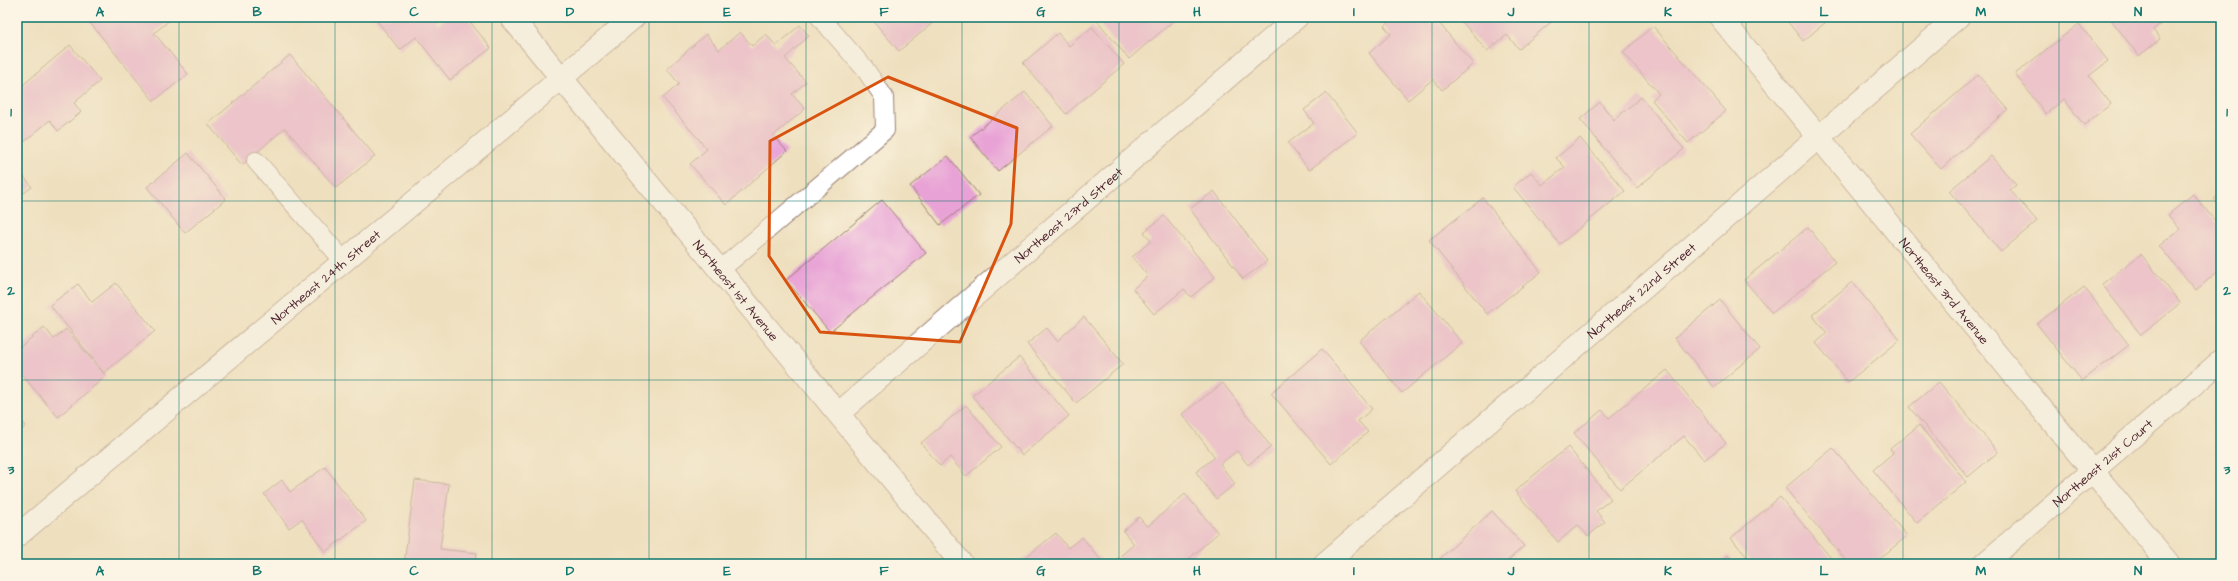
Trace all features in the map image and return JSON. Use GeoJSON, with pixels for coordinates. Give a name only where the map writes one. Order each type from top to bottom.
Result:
{"type":"FeatureCollection","features":[{"type":"Feature","properties":{"kind":"street","name":"Northeast 1st Avenue"},"geometry":{"type":"LineString","coordinates":[[511,17],[563,78],[962,564]]}},
{"type":"Feature","properties":{"kind":"street","name":"Northeast 24th Street"},"geometry":{"type":"LineString","coordinates":[[17,536],[634,17]]}},
{"type":"Feature","properties":{"kind":"street","name":"Northeast 23rd Street"},"geometry":{"type":"LineString","coordinates":[[839,414],[1297,17]]}},
{"type":"Feature","properties":{"kind":"street","name":"Northeast 3rd Avenue"},"geometry":{"type":"LineString","coordinates":[[1720,17],[2169,564]]}},
{"type":"Feature","properties":{"kind":"street","name":"Northeast 22nd Street"},"geometry":{"type":"LineString","coordinates":[[1324,564],[1958,17]]}},
{"type":"Feature","properties":{"kind":"street","name":"Northeast 21st Court"},"geometry":{"type":"LineString","coordinates":[[1984,564],[2221,361]]}},
{"type":"Feature","properties":{"kind":"lane"},"geometry":{"type":"LineString","coordinates":[[720,270],[885,130],[884,97],[865,69],[820,17]]}},
{"type":"Feature","properties":{"kind":"lane"},"geometry":{"type":"LineString","coordinates":[[256,161],[344,260]]}},
{"type":"Feature","properties":{"kind":"highlighted area"},"geometry":{"type":"Polygon","coordinates":[[[888,77],[1017,128],[1011,224],[960,342],[820,332],[769,256],[770,141],[888,77]]]}},
{"type":"Feature","properties":{"kind":"building"},"geometry":{"type":"Polygon","coordinates":[[[89,17],[170,17],[171,19],[154,33],[188,74],[154,101],[87,19],[89,17]]]}},
{"type":"Feature","properties":{"kind":"building"},"geometry":{"type":"Polygon","coordinates":[[[374,17],[432,17],[438,24],[446,17],[466,17],[491,48],[450,80],[416,37],[400,50],[374,17]]]}},
{"type":"Feature","properties":{"kind":"building"},"geometry":{"type":"Polygon","coordinates":[[[870,17],[940,17],[899,51],[870,17]]]}},
{"type":"Feature","properties":{"kind":"building"},"geometry":{"type":"Polygon","coordinates":[[[1094,17],[1178,17],[1129,59],[1094,17]]]}},
{"type":"Feature","properties":{"kind":"building"},"geometry":{"type":"Polygon","coordinates":[[[1394,17],[1434,17],[1473,64],[1442,90],[1433,79],[1408,100],[1369,53],[1391,34],[1384,26],[1394,17]]]}},
{"type":"Feature","properties":{"kind":"building"},"geometry":{"type":"Polygon","coordinates":[[[1458,17],[1557,17],[1519,49],[1507,35],[1487,51],[1458,17]]]}},
{"type":"Feature","properties":{"kind":"building"},"geometry":{"type":"Polygon","coordinates":[[[1784,17],[1832,17],[1803,41],[1784,17]]]}},
{"type":"Feature","properties":{"kind":"building"},"geometry":{"type":"Polygon","coordinates":[[[2109,17],[2169,17],[2153,30],[2160,39],[2139,56],[2109,17]]]}},
{"type":"Feature","properties":{"kind":"building"},"geometry":{"type":"Polygon","coordinates":[[[2079,24],[2108,61],[2089,76],[2111,104],[2084,125],[2064,99],[2046,114],[2015,74],[2079,24]]]}},
{"type":"Feature","properties":{"kind":"building"},"geometry":{"type":"Polygon","coordinates":[[[800,25],[809,36],[785,58],[806,82],[792,94],[805,109],[773,136],[787,151],[726,205],[690,164],[707,149],[663,98],[679,84],[667,69],[706,34],[719,50],[740,32],[752,46],[766,34],[776,46],[800,25]]]}},
{"type":"Feature","properties":{"kind":"building"},"geometry":{"type":"Polygon","coordinates":[[[1653,26],[1726,111],[1688,143],[1652,100],[1659,94],[1623,52],[1653,26]]]}},
{"type":"Feature","properties":{"kind":"building"},"geometry":{"type":"Polygon","coordinates":[[[1092,27],[1124,64],[1066,114],[1023,63],[1058,33],[1069,46],[1092,27]]]}},
{"type":"Feature","properties":{"kind":"building"},"geometry":{"type":"Polygon","coordinates":[[[70,45],[100,81],[74,103],[81,112],[58,131],[50,120],[19,146],[17,143],[17,90],[70,45]]]}},
{"type":"Feature","properties":{"kind":"building"},"geometry":{"type":"Polygon","coordinates":[[[290,55],[375,156],[336,188],[285,128],[242,165],[208,124],[290,55]]]}},
{"type":"Feature","properties":{"kind":"building"},"geometry":{"type":"Polygon","coordinates":[[[1978,75],[2008,109],[1941,169],[1910,134],[1978,75]]]}},
{"type":"Feature","properties":{"kind":"building"},"geometry":{"type":"Polygon","coordinates":[[[1025,92],[1053,126],[998,171],[970,137],[1025,92]]]}},
{"type":"Feature","properties":{"kind":"building"},"geometry":{"type":"Polygon","coordinates":[[[1326,93],[1358,133],[1309,170],[1288,143],[1314,123],[1304,110],[1326,93]]]}},
{"type":"Feature","properties":{"kind":"building"},"geometry":{"type":"Polygon","coordinates":[[[1641,97],[1684,149],[1637,188],[1580,119],[1600,102],[1614,120],[1641,97]]]}},
{"type":"Feature","properties":{"kind":"building"},"geometry":{"type":"Polygon","coordinates":[[[1580,138],[1625,191],[1560,244],[1513,187],[1531,172],[1542,185],[1565,167],[1556,158],[1580,138]]]}},
{"type":"Feature","properties":{"kind":"building"},"geometry":{"type":"Polygon","coordinates":[[[188,153],[226,199],[185,233],[147,187],[188,153]]]}},
{"type":"Feature","properties":{"kind":"building"},"geometry":{"type":"Polygon","coordinates":[[[948,156],[979,195],[940,225],[910,186],[948,156]]]}},
{"type":"Feature","properties":{"kind":"building"},"geometry":{"type":"Polygon","coordinates":[[[1991,156],[2016,185],[2010,190],[2037,221],[2001,252],[1949,191],[1991,156]]]}},
{"type":"Feature","properties":{"kind":"building"},"geometry":{"type":"Polygon","coordinates":[[[17,168],[32,187],[17,198],[17,168]]]}},
{"type":"Feature","properties":{"kind":"building"},"geometry":{"type":"Polygon","coordinates":[[[1214,191],[1267,261],[1243,279],[1190,209],[1214,191]]]}},
{"type":"Feature","properties":{"kind":"building"},"geometry":{"type":"Polygon","coordinates":[[[2221,193],[2221,207],[2214,199],[2221,193]]]}},
{"type":"Feature","properties":{"kind":"building"},"geometry":{"type":"Polygon","coordinates":[[[2193,194],[2221,228],[2221,269],[2196,290],[2159,246],[2180,229],[2168,215],[2193,194]]]}},
{"type":"Feature","properties":{"kind":"building"},"geometry":{"type":"Polygon","coordinates":[[[1483,198],[1541,272],[1487,314],[1429,240],[1483,198]]]}},
{"type":"Feature","properties":{"kind":"building"},"geometry":{"type":"Polygon","coordinates":[[[882,200],[926,253],[830,332],[786,280],[882,200]]]}},
{"type":"Feature","properties":{"kind":"building"},"geometry":{"type":"Polygon","coordinates":[[[1164,216],[1215,277],[1191,297],[1184,289],[1154,314],[1133,289],[1148,276],[1132,257],[1151,241],[1144,232],[1164,216]]]}},
{"type":"Feature","properties":{"kind":"building"},"geometry":{"type":"Polygon","coordinates":[[[1808,227],[1835,262],[1772,313],[1744,280],[1808,227]]]}},
{"type":"Feature","properties":{"kind":"building"},"geometry":{"type":"Polygon","coordinates":[[[2141,254],[2180,303],[2141,335],[2102,284],[2141,254]]]}},
{"type":"Feature","properties":{"kind":"building"},"geometry":{"type":"Polygon","coordinates":[[[1852,282],[1900,340],[1848,382],[1816,343],[1827,333],[1812,315],[1852,282]]]}},
{"type":"Feature","properties":{"kind":"building"},"geometry":{"type":"Polygon","coordinates":[[[116,283],[155,331],[104,373],[50,305],[78,284],[92,302],[116,283]]]}},
{"type":"Feature","properties":{"kind":"building"},"geometry":{"type":"Polygon","coordinates":[[[2084,287],[2129,345],[2082,381],[2037,324],[2084,287]]]}},
{"type":"Feature","properties":{"kind":"building"},"geometry":{"type":"Polygon","coordinates":[[[1419,291],[1462,343],[1402,393],[1359,341],[1419,291]]]}},
{"type":"Feature","properties":{"kind":"building"},"geometry":{"type":"Polygon","coordinates":[[[1720,300],[1760,349],[1714,387],[1675,338],[1720,300]]]}},
{"type":"Feature","properties":{"kind":"building"},"geometry":{"type":"Polygon","coordinates":[[[1084,317],[1123,364],[1076,403],[1027,344],[1047,328],[1057,341],[1084,317]]]}},
{"type":"Feature","properties":{"kind":"building"},"geometry":{"type":"Polygon","coordinates":[[[44,327],[54,339],[66,329],[106,376],[58,417],[17,369],[17,350],[44,327]]]}},
{"type":"Feature","properties":{"kind":"building"},"geometry":{"type":"Polygon","coordinates":[[[1322,349],[1372,409],[1358,421],[1368,432],[1331,464],[1271,393],[1322,349]]]}},
{"type":"Feature","properties":{"kind":"building"},"geometry":{"type":"Polygon","coordinates":[[[1019,357],[1069,416],[1022,455],[972,396],[1019,357]]]}},
{"type":"Feature","properties":{"kind":"building"},"geometry":{"type":"Polygon","coordinates":[[[1667,370],[1726,443],[1704,460],[1684,436],[1620,489],[1574,433],[1602,410],[1609,418],[1667,370]]]}},
{"type":"Feature","properties":{"kind":"building"},"geometry":{"type":"Polygon","coordinates":[[[1939,382],[1998,452],[1968,477],[1909,407],[1939,382]]]}},
{"type":"Feature","properties":{"kind":"building"},"geometry":{"type":"Polygon","coordinates":[[[1223,383],[1271,447],[1248,465],[1237,451],[1220,464],[1235,484],[1216,499],[1196,472],[1215,457],[1182,414],[1223,383]]]}},
{"type":"Feature","properties":{"kind":"building"},"geometry":{"type":"Polygon","coordinates":[[[966,405],[1001,447],[966,476],[950,457],[940,466],[921,443],[966,405]]]}},
{"type":"Feature","properties":{"kind":"building"},"geometry":{"type":"Polygon","coordinates":[[[17,416],[26,426],[17,433],[17,416]]]}},
{"type":"Feature","properties":{"kind":"building"},"geometry":{"type":"Polygon","coordinates":[[[1919,425],[1966,482],[1917,523],[1873,470],[1893,453],[1890,449],[1919,425]]]}},
{"type":"Feature","properties":{"kind":"building"},"geometry":{"type":"Polygon","coordinates":[[[1568,447],[1611,499],[1596,511],[1605,522],[1588,536],[1578,525],[1558,542],[1515,491],[1568,447]]]}},
{"type":"Feature","properties":{"kind":"building"},"geometry":{"type":"Polygon","coordinates":[[[1833,448],[1907,536],[1873,564],[1849,564],[1785,488],[1833,448]]]}},
{"type":"Feature","properties":{"kind":"building"},"geometry":{"type":"Polygon","coordinates":[[[325,467],[366,521],[325,552],[302,519],[289,528],[264,494],[282,480],[290,492],[325,467]]]}},
{"type":"Feature","properties":{"kind":"building"},"geometry":{"type":"Polygon","coordinates":[[[415,480],[449,484],[440,549],[477,553],[475,564],[404,564],[415,480]]]}},
{"type":"Feature","properties":{"kind":"building"},"geometry":{"type":"Polygon","coordinates":[[[1185,494],[1218,533],[1183,564],[1121,564],[1117,559],[1134,544],[1123,531],[1139,517],[1147,527],[1185,494]]]}},
{"type":"Feature","properties":{"kind":"building"},"geometry":{"type":"Polygon","coordinates":[[[1780,497],[1836,564],[1753,564],[1731,538],[1780,497]]]}},
{"type":"Feature","properties":{"kind":"building"},"geometry":{"type":"Polygon","coordinates":[[[1492,511],[1524,546],[1506,562],[1508,564],[1434,564],[1492,511]]]}},
{"type":"Feature","properties":{"kind":"building"},"geometry":{"type":"Polygon","coordinates":[[[1056,533],[1068,548],[1082,537],[1104,564],[1024,564],[1021,561],[1056,533]]]}},
{"type":"Feature","properties":{"kind":"building"},"geometry":{"type":"Polygon","coordinates":[[[1728,555],[1735,564],[1718,564],[1728,555]]]}}]}
